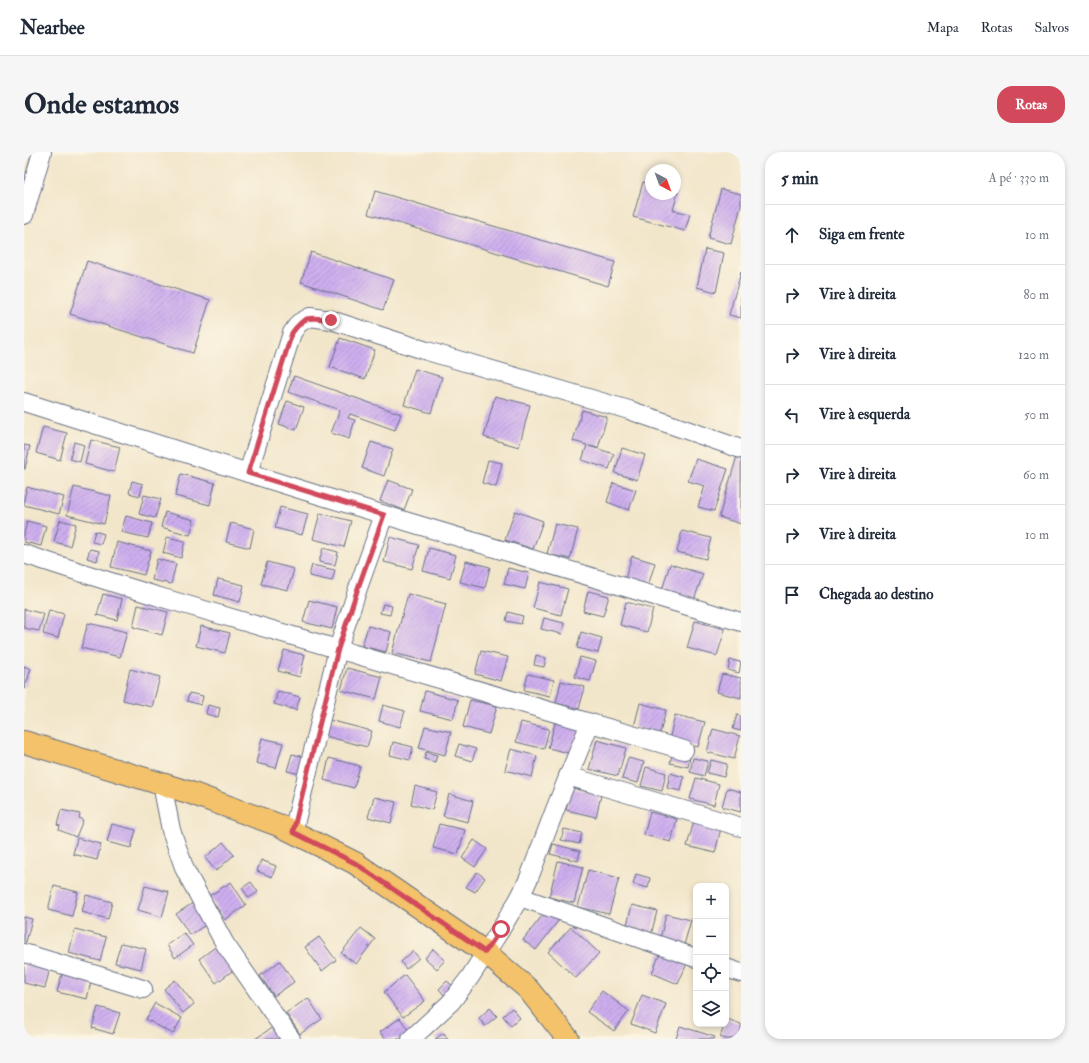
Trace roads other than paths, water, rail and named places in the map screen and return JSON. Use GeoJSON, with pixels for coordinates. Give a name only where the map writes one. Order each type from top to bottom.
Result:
{"type":"FeatureCollection","features":[{"type":"Feature","properties":{"kind":"main road"},"geometry":{"type":"LineString","coordinates":[[24,742],[196,795],[281,826],[355,863],[485,952],[528,989],[568,1039]]}},
{"type":"Feature","properties":{"kind":"street"},"geometry":{"type":"LineString","coordinates":[[24,215],[30,172],[42,152]]}},
{"type":"Feature","properties":{"kind":"street"},"geometry":{"type":"LineString","coordinates":[[248,473],[292,333],[299,323],[310,317],[331,320],[427,351],[629,410],[741,449]]}},
{"type":"Feature","properties":{"kind":"street"},"geometry":{"type":"LineString","coordinates":[[24,402],[384,515],[741,622]]}},
{"type":"Feature","properties":{"kind":"street"},"geometry":{"type":"LineString","coordinates":[[293,832],[338,649],[384,515]]}},
{"type":"Feature","properties":{"kind":"street"},"geometry":{"type":"LineString","coordinates":[[24,554],[161,598],[338,649],[454,685],[684,750]]}},
{"type":"Feature","properties":{"kind":"street"},"geometry":{"type":"LineString","coordinates":[[411,1039],[451,1002],[470,977],[520,897],[529,878],[590,723]]}},
{"type":"Feature","properties":{"kind":"street"},"geometry":{"type":"LineString","coordinates":[[568,776],[741,827]]}},
{"type":"Feature","properties":{"kind":"street"},"geometry":{"type":"LineString","coordinates":[[162,784],[171,830],[185,870],[225,944],[292,1039]]}},
{"type":"Feature","properties":{"kind":"street"},"geometry":{"type":"LineString","coordinates":[[520,897],[693,957]]}},
{"type":"Feature","properties":{"kind":"street"},"geometry":{"type":"LineString","coordinates":[[24,953],[143,989]]}},
{"type":"Feature","properties":{"kind":"street"},"geometry":{"type":"LineString","coordinates":[[729,969],[741,973]]}}]}
